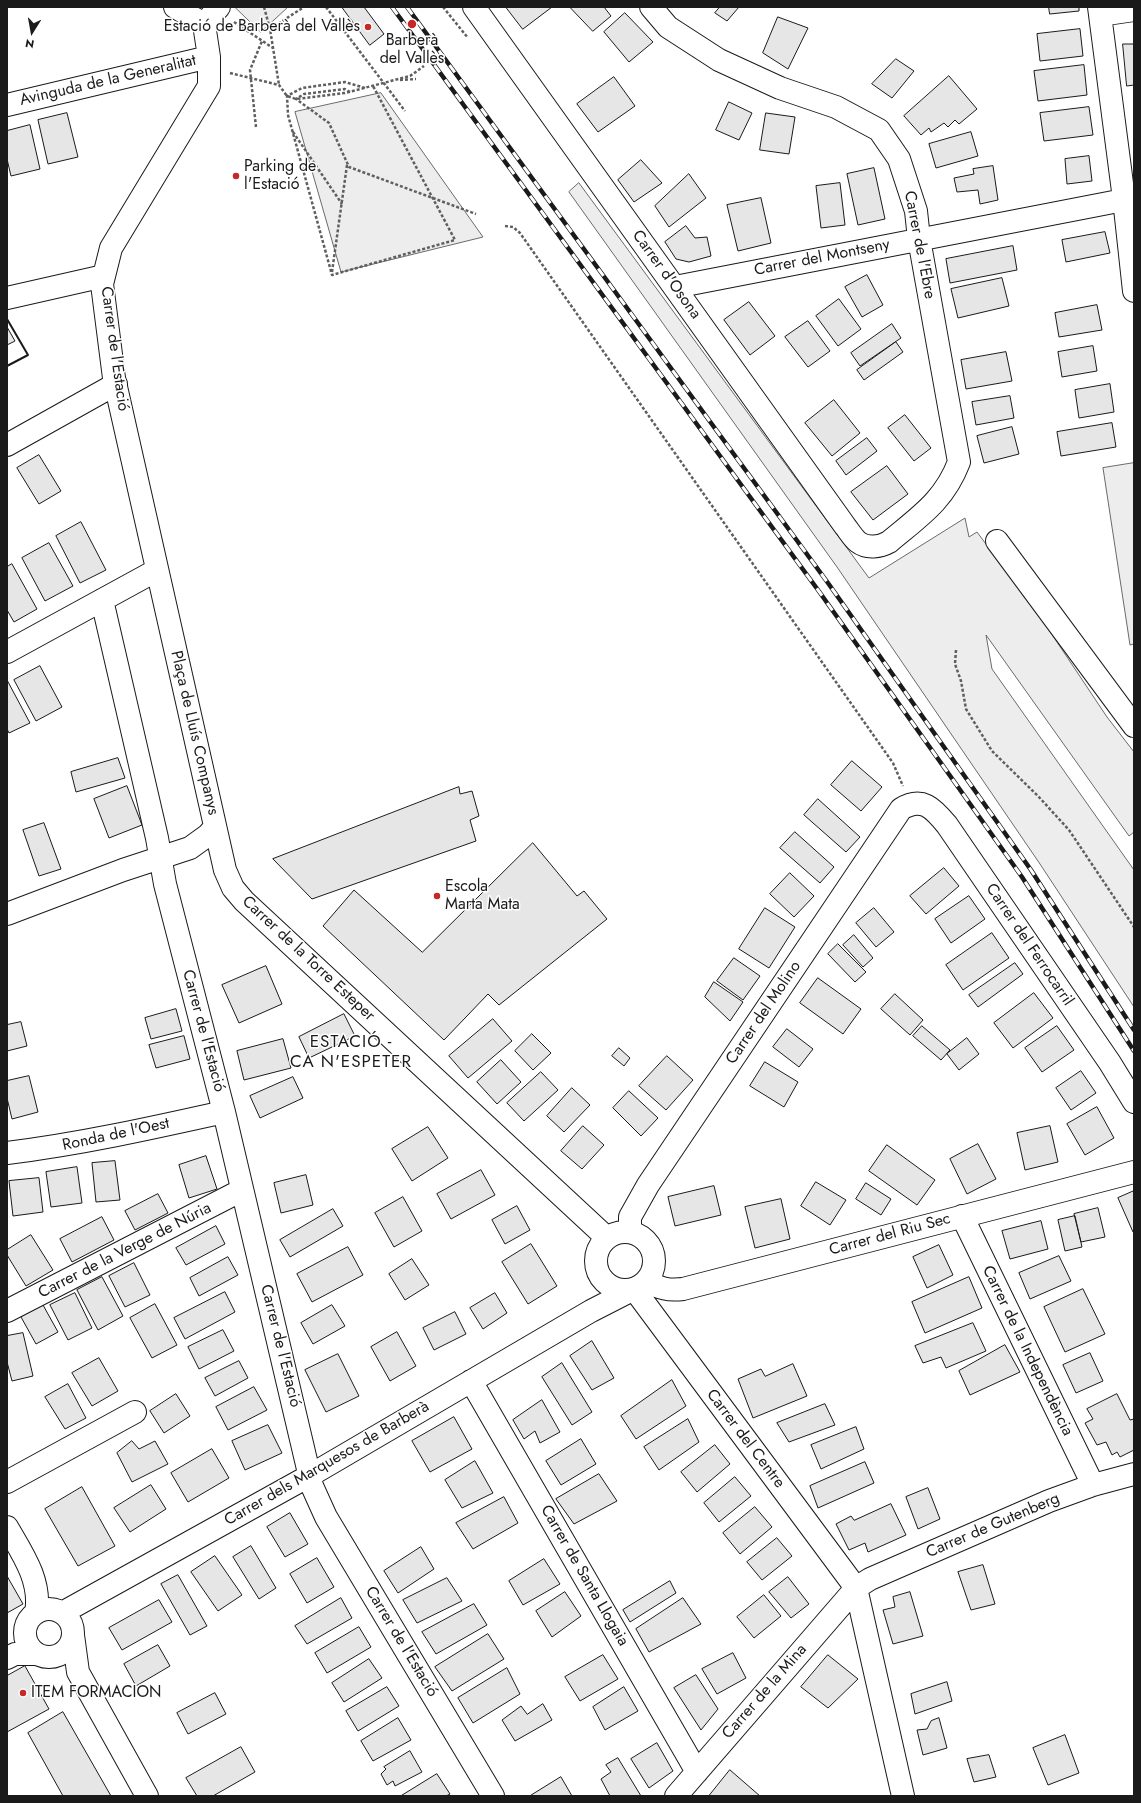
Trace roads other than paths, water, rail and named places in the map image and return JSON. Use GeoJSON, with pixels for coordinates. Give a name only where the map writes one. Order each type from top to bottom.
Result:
{"type":"FeatureCollection","features":[{"type":"Feature","properties":{"kind":"street"},"geometry":{"type":"LineString","coordinates":[[175,7],[204,24],[226,14]]}},
{"type":"Feature","properties":{"kind":"street","name":"Carrer d'Osona"},"geometry":{"type":"LineString","coordinates":[[474,7],[858,542]]}},
{"type":"Feature","properties":{"kind":"street","name":"Carrer de l'Ebre"},"geometry":{"type":"LineString","coordinates":[[651,7],[668,27],[719,60],[780,88],[836,107],[879,130],[899,159],[916,211],[919,239],[959,462],[952,481],[936,502],[890,542],[882,546],[874,547],[858,542]]}},
{"type":"Feature","properties":{"kind":"street"},"geometry":{"type":"LineString","coordinates":[[1134,10],[1100,11],[1129,199],[1134,291]]}},
{"type":"Feature","properties":{"kind":"street","name":"Carrer de l'Estació"},"geometry":{"type":"LineString","coordinates":[[157,570],[116,384],[102,284],[111,248],[209,86],[209,57],[204,24]]}},
{"type":"Feature","properties":{"kind":"street","name":"Avinguda de la Generalitat"},"geometry":{"type":"LineString","coordinates":[[7,105],[209,57]]}},
{"type":"Feature","properties":{"kind":"street","name":"Carrer del Montseny"},"geometry":{"type":"LineString","coordinates":[[675,287],[1129,199]]}},
{"type":"Feature","properties":{"kind":"street"},"geometry":{"type":"LineString","coordinates":[[7,298],[104,276]]}},
{"type":"Feature","properties":{"kind":"street"},"geometry":{"type":"LineString","coordinates":[[7,445],[116,384]]}},
{"type":"Feature","properties":{"kind":"street"},"geometry":{"type":"LineString","coordinates":[[997,540],[1036,602],[1059,635],[1126,704],[1134,726]]}},
{"type":"Feature","properties":{"kind":"street"},"geometry":{"type":"LineString","coordinates":[[7,652],[157,570]]}},
{"type":"Feature","properties":{"kind":"street","name":"Plaça de Lluís Companys"},"geometry":{"type":"LineString","coordinates":[[7,914],[161,857],[190,848],[208,835],[215,827],[157,570]]}},
{"type":"Feature","properties":{"kind":"street"},"geometry":{"type":"LineString","coordinates":[[102,600],[161,857]]}},
{"type":"Feature","properties":{"kind":"street","name":"Carrer del Ferrocarril"},"geometry":{"type":"LineString","coordinates":[[911,803],[934,809],[947,825],[1110,1063],[1134,1102]]}},
{"type":"Feature","properties":{"kind":"street","name":"Carrer del Molino"},"geometry":{"type":"LineString","coordinates":[[630,1231],[630,1217],[648,1185],[900,809],[911,803]]}},
{"type":"Feature","properties":{"kind":"street","name":"Carrer de la Torre Esteper"},"geometry":{"type":"LineString","coordinates":[[215,827],[225,870],[233,888],[244,901],[607,1238]]}},
{"type":"Feature","properties":{"kind":"street","name":"Carrer de l'Estació"},"geometry":{"type":"LineString","coordinates":[[161,857],[165,884],[224,1112],[306,1456],[309,1476],[326,1517],[493,1796]]}},
{"type":"Feature","properties":{"kind":"street","name":"Ronda de l'Oest"},"geometry":{"type":"LineString","coordinates":[[7,1153],[52,1148],[95,1140],[224,1112]]}},
{"type":"Feature","properties":{"kind":"street","name":"Carrer del Riu Sec"},"geometry":{"type":"LineString","coordinates":[[640,1285],[670,1291],[683,1289],[1134,1172]]}},
{"type":"Feature","properties":{"kind":"street","name":"Carrer de la Verge de Núria"},"geometry":{"type":"LineString","coordinates":[[7,1311],[242,1190]]}},
{"type":"Feature","properties":{"kind":"street","name":"Carrer de la Independència"},"geometry":{"type":"LineString","coordinates":[[962,1216],[1093,1486]]}},
{"type":"Feature","properties":{"kind":"street"},"geometry":{"type":"LineString","coordinates":[[630,1231],[640,1235],[650,1244],[654,1253],[655,1263],[650,1277],[640,1285],[618,1289],[609,1285],[602,1278],[597,1268],[596,1258],[599,1248],[607,1238],[616,1233],[630,1231]]}},
{"type":"Feature","properties":{"kind":"street"},"geometry":{"type":"LineString","coordinates":[[590,1311],[597,1303],[602,1278]]}},
{"type":"Feature","properties":{"kind":"street","name":"Carrer dels Marquesos de Barberà"},"geometry":{"type":"LineString","coordinates":[[62,1613],[309,1476],[590,1311],[640,1285]]}},
{"type":"Feature","properties":{"kind":"street","name":"Carrer del Centre"},"geometry":{"type":"LineString","coordinates":[[640,1285],[856,1588]]}},
{"type":"Feature","properties":{"kind":"street","name":"Carrer de Santa Llogaia"},"geometry":{"type":"LineString","coordinates":[[471,1381],[697,1772]]}},
{"type":"Feature","properties":{"kind":"street"},"geometry":{"type":"LineString","coordinates":[[7,1482],[135,1412]]}},
{"type":"Feature","properties":{"kind":"street","name":"Carrer de Gutenberg"},"geometry":{"type":"LineString","coordinates":[[856,1588],[870,1580],[1049,1501],[1134,1474]]}},
{"type":"Feature","properties":{"kind":"street"},"geometry":{"type":"LineString","coordinates":[[7,1527],[33,1574],[37,1591],[38,1604],[23,1625],[27,1643],[43,1655],[78,1672]]}},
{"type":"Feature","properties":{"kind":"street"},"geometry":{"type":"LineString","coordinates":[[856,1588],[903,1796]]}},
{"type":"Feature","properties":{"kind":"street","name":"Carrer de la Mina"},"geometry":{"type":"LineString","coordinates":[[676,1796],[856,1588]]}},
{"type":"Feature","properties":{"kind":"street"},"geometry":{"type":"LineString","coordinates":[[23,1625],[44,1610],[55,1610],[62,1613],[68,1619],[73,1630],[78,1672],[147,1796]]}},
{"type":"Feature","properties":{"kind":"street"},"geometry":{"type":"LineString","coordinates":[[7,1658],[16,1654],[60,1655],[67,1649],[73,1635]]}},
{"type":"Feature","properties":{"kind":"railway"},"geometry":{"type":"LineString","coordinates":[[392,7],[818,590],[1022,877],[1134,1051]]}},
{"type":"Feature","properties":{"kind":"railway"},"geometry":{"type":"LineString","coordinates":[[407,7],[828,583],[1031,870],[1134,1030]]}},
{"type":"Feature","properties":{"kind":"place","name":"Barberà del Vallès"},"geometry":{"type":"Point","coordinates":[412,24]}},
{"type":"Feature","properties":{"kind":"place","name":"Estació de Barberà del Vallès"},"geometry":{"type":"Point","coordinates":[368,27]}},
{"type":"Feature","properties":{"kind":"place","name":"Parking de l'Estació"},"geometry":{"type":"Point","coordinates":[236,176]}},
{"type":"Feature","properties":{"kind":"place","name":"Escola Marta Mata"},"geometry":{"type":"Point","coordinates":[437,896]}},
{"type":"Feature","properties":{"kind":"place","name":"ITEM FORMACION"},"geometry":{"type":"Point","coordinates":[23,1693]}},
{"type":"Feature","properties":{"kind":"district","name":"ESTACIÓ - CA N'ESPETER"},"geometry":{"type":"Point","coordinates":[351,1053]}}]}
